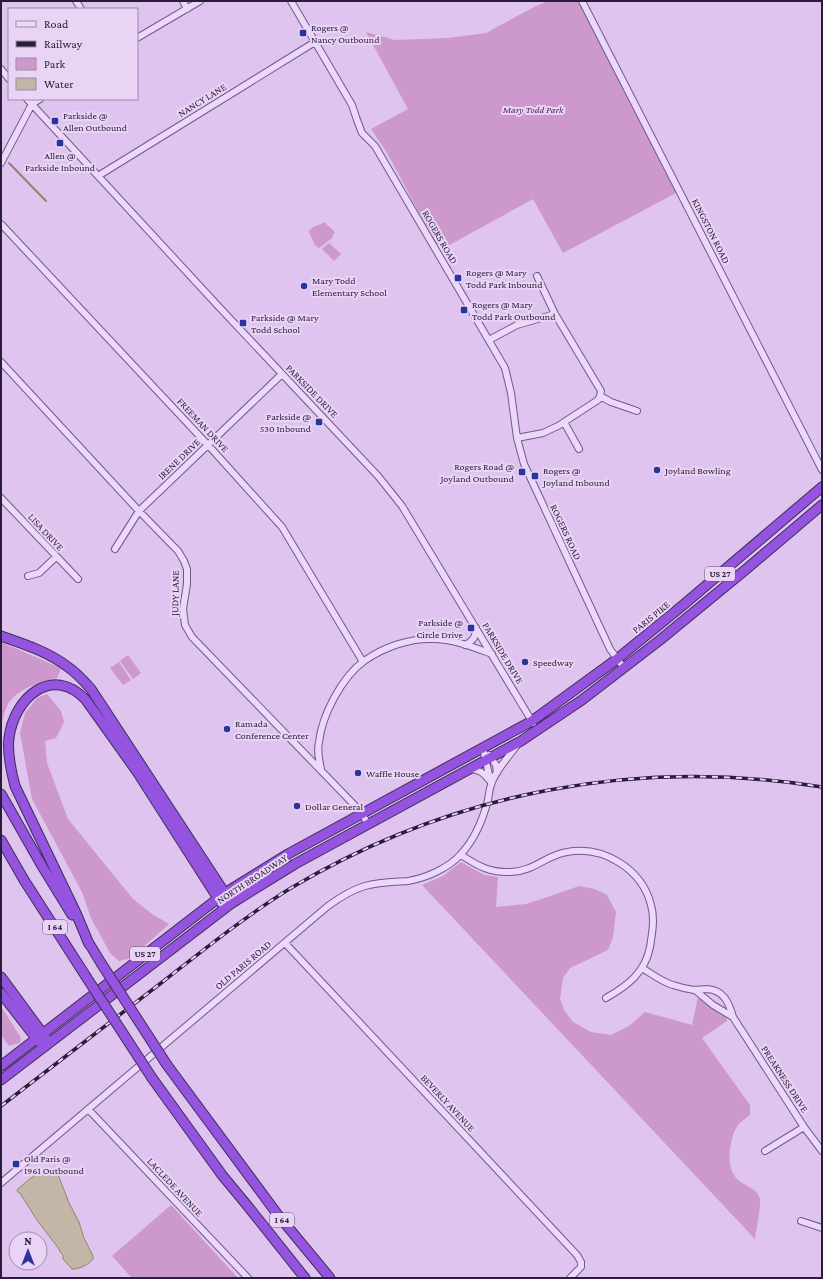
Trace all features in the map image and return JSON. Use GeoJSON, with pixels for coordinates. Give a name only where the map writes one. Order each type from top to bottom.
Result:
{"type":"FeatureCollection","features":[{"type":"Feature","properties":{"kind":"highway","name":"PARIS PIKE"},"geometry":{"type":"LineString","coordinates":[[483,749],[532,721],[617,659],[822,487]]}},
{"type":"Feature","properties":{"kind":"highway","name":"US 27"},"geometry":{"type":"LineString","coordinates":[[537,730],[582,700],[624,668],[744,571],[822,505]]}},
{"type":"Feature","properties":{"kind":"highway"},"geometry":{"type":"LineString","coordinates":[[1,636],[56,658],[69,667],[91,688],[221,896]]}},
{"type":"Feature","properties":{"kind":"highway"},"geometry":{"type":"LineString","coordinates":[[89,944],[76,913],[15,786],[10,769],[9,739],[14,716],[18,708],[27,697],[38,689],[46,686],[54,684],[64,686],[80,693],[86,700],[138,773],[228,906]]}},
{"type":"Feature","properties":{"kind":"highway","name":"NORTH BROADWAY"},"geometry":{"type":"LineString","coordinates":[[1,1080],[228,906],[295,864],[471,769],[521,741],[537,730]]}},
{"type":"Feature","properties":{"kind":"highway","name":"NORTH BROADWAY"},"geometry":{"type":"LineString","coordinates":[[1,1066],[221,896],[288,854],[483,749]]}},
{"type":"Feature","properties":{"kind":"highway","name":"I 64"},"geometry":{"type":"LineString","coordinates":[[1,794],[89,944],[167,1065],[278,1215],[330,1278]]}},
{"type":"Feature","properties":{"kind":"highway","name":"I 64"},"geometry":{"type":"LineString","coordinates":[[1,840],[24,880],[152,1078],[222,1176],[305,1278]]}},
{"type":"Feature","properties":{"kind":"highway"},"geometry":{"type":"LineString","coordinates":[[1,977],[39,1036]]}},
{"type":"Feature","properties":{"kind":"highway"},"geometry":{"type":"LineString","coordinates":[[1,993],[46,1045]]}},
{"type":"Feature","properties":{"kind":"street"},"geometry":{"type":"LineString","coordinates":[[183,1],[187,8]]}},
{"type":"Feature","properties":{"kind":"street"},"geometry":{"type":"LineString","coordinates":[[138,37],[200,1]]}},
{"type":"Feature","properties":{"kind":"street","name":"ROGERS ROAD"},"geometry":{"type":"LineString","coordinates":[[291,1],[352,105],[362,132],[375,146],[489,340],[507,374],[512,393],[517,438],[524,464],[610,649],[624,668]]}},
{"type":"Feature","properties":{"kind":"street","name":"KINGSTON ROAD"},"geometry":{"type":"LineString","coordinates":[[582,1],[822,470]]}},
{"type":"Feature","properties":{"kind":"street","name":"NANCY LANE"},"geometry":{"type":"LineString","coordinates":[[98,176],[315,42]]}},
{"type":"Feature","properties":{"kind":"street"},"geometry":{"type":"LineString","coordinates":[[1,69],[8,78]]}},
{"type":"Feature","properties":{"kind":"street","name":"PARKSIDE DRIVE"},"geometry":{"type":"LineString","coordinates":[[28,100],[378,476],[402,506],[537,730]]}},
{"type":"Feature","properties":{"kind":"street"},"geometry":{"type":"LineString","coordinates":[[1,163],[32,104],[38,100]]}},
{"type":"Feature","properties":{"kind":"street","name":"FREEMAN DRIVE"},"geometry":{"type":"LineString","coordinates":[[1,224],[208,445],[282,527],[363,662]]}},
{"type":"Feature","properties":{"kind":"street"},"geometry":{"type":"LineString","coordinates":[[517,438],[543,433],[564,422],[598,400],[601,391],[555,314],[537,276]]}},
{"type":"Feature","properties":{"kind":"street"},"geometry":{"type":"LineString","coordinates":[[489,340],[517,325],[555,314]]}},
{"type":"Feature","properties":{"kind":"street","name":"JUDY LANE"},"geometry":{"type":"LineString","coordinates":[[1,362],[139,512],[178,551],[187,569],[187,584],[183,609],[185,625],[192,637],[321,769],[362,813],[368,825]]}},
{"type":"Feature","properties":{"kind":"street","name":"IRENE DRIVE"},"geometry":{"type":"LineString","coordinates":[[115,549],[139,512],[282,374]]}},
{"type":"Feature","properties":{"kind":"street"},"geometry":{"type":"LineString","coordinates":[[600,396],[611,402],[637,411]]}},
{"type":"Feature","properties":{"kind":"street"},"geometry":{"type":"LineString","coordinates":[[564,422],[579,449]]}},
{"type":"Feature","properties":{"kind":"street","name":"LISA DRIVE"},"geometry":{"type":"LineString","coordinates":[[2,500],[78,579]]}},
{"type":"Feature","properties":{"kind":"street"},"geometry":{"type":"LineString","coordinates":[[28,576],[39,573],[56,557]]}},
{"type":"Feature","properties":{"kind":"street"},"geometry":{"type":"LineString","coordinates":[[466,645],[474,639],[476,628]]}},
{"type":"Feature","properties":{"kind":"street"},"geometry":{"type":"LineString","coordinates":[[321,769],[318,756],[318,742],[323,723],[343,682],[363,662],[388,648],[410,641],[433,639],[466,645],[492,654]]}},
{"type":"Feature","properties":{"kind":"street","name":"OLD PARIS ROAD"},"geometry":{"type":"LineString","coordinates":[[1,1183],[328,906],[350,891],[364,886],[423,877],[442,868],[461,855],[470,844],[480,825],[491,784],[506,758],[521,741]]}},
{"type":"Feature","properties":{"kind":"street"},"geometry":{"type":"LineString","coordinates":[[483,749],[488,759],[496,764],[497,773]]}},
{"type":"Feature","properties":{"kind":"street","name":"OLD PARIS ROAD"},"geometry":{"type":"LineString","coordinates":[[488,759],[491,784]]}},
{"type":"Feature","properties":{"kind":"street"},"geometry":{"type":"LineString","coordinates":[[471,769],[479,770],[491,784]]}},
{"type":"Feature","properties":{"kind":"street"},"geometry":{"type":"LineString","coordinates":[[461,855],[486,870],[501,872],[520,871],[531,868],[555,855],[577,850],[606,855],[619,862],[632,873],[646,890],[651,906],[652,934],[648,954],[642,968],[630,983],[606,998]]}},
{"type":"Feature","properties":{"kind":"street","name":"BEVERLY AVENUE"},"geometry":{"type":"LineString","coordinates":[[285,943],[577,1256],[581,1262],[581,1267],[570,1278]]}},
{"type":"Feature","properties":{"kind":"street","name":"PREAKNESS DRIVE"},"geometry":{"type":"LineString","coordinates":[[642,968],[660,980],[672,985],[694,990],[709,989],[724,997],[728,1002],[733,1017],[822,1151]]}},
{"type":"Feature","properties":{"kind":"street","name":"PREAKNESS DRIVE"},"geometry":{"type":"LineString","coordinates":[[694,990],[713,1005],[733,1017]]}},
{"type":"Feature","properties":{"kind":"street","name":"LACLEDE AVENUE"},"geometry":{"type":"LineString","coordinates":[[88,1109],[248,1278]]}},
{"type":"Feature","properties":{"kind":"street"},"geometry":{"type":"LineString","coordinates":[[765,1151],[804,1126]]}},
{"type":"Feature","properties":{"kind":"street"},"geometry":{"type":"LineString","coordinates":[[801,1221],[822,1228]]}},
{"type":"Feature","properties":{"kind":"green space","name":"Mary Todd Park"},"geometry":{"type":"Polygon","coordinates":[[[548,1],[579,1],[676,193],[563,253],[533,199],[442,249],[435,242],[386,151],[371,129],[408,109],[366,32],[395,40],[448,38],[486,33],[548,1]]]}},
{"type":"Feature","properties":{"kind":"green space"},"geometry":{"type":"Polygon","coordinates":[[[324,222],[335,232],[332,238],[319,248],[315,245],[309,232],[313,227],[324,222]]]}},
{"type":"Feature","properties":{"kind":"green space"},"geometry":{"type":"Polygon","coordinates":[[[329,243],[341,254],[334,261],[322,249],[329,243]]]}},
{"type":"Feature","properties":{"kind":"green space"},"geometry":{"type":"Polygon","coordinates":[[[1,642],[61,668],[57,678],[36,684],[16,695],[7,706],[1,724],[1,642]]]}},
{"type":"Feature","properties":{"kind":"green space"},"geometry":{"type":"Polygon","coordinates":[[[128,655],[141,673],[133,679],[120,661],[128,655]]]}},
{"type":"Feature","properties":{"kind":"green space"},"geometry":{"type":"Polygon","coordinates":[[[119,662],[131,680],[123,685],[110,668],[119,662]]]}},
{"type":"Feature","properties":{"kind":"green space"},"geometry":{"type":"Polygon","coordinates":[[[47,694],[61,711],[64,722],[56,738],[45,741],[47,763],[68,819],[133,899],[152,914],[169,924],[131,958],[119,961],[110,953],[91,918],[82,892],[32,799],[20,733],[25,713],[37,698],[47,694]]]}},
{"type":"Feature","properties":{"kind":"green space"},"geometry":{"type":"Polygon","coordinates":[[[461,862],[484,875],[498,877],[496,907],[526,904],[579,886],[595,889],[607,895],[616,912],[613,937],[608,950],[570,968],[563,978],[560,999],[564,1010],[573,1022],[591,1032],[611,1035],[629,1026],[645,1012],[692,1025],[698,997],[709,1006],[726,1016],[727,1021],[702,1038],[750,1105],[750,1115],[739,1124],[733,1135],[730,1150],[730,1164],[737,1179],[756,1191],[760,1199],[755,1239],[422,885],[443,876],[461,862]]]}},
{"type":"Feature","properties":{"kind":"green space"},"geometry":{"type":"Polygon","coordinates":[[[1,1007],[21,1038],[20,1043],[9,1046],[1,1035],[1,1007]]]}},
{"type":"Feature","properties":{"kind":"green space"},"geometry":{"type":"Polygon","coordinates":[[[171,1205],[238,1278],[132,1278],[112,1256],[171,1205]]]}},
{"type":"Feature","properties":{"kind":"water"},"geometry":{"type":"Polygon","coordinates":[[[52,1169],[57,1172],[93,1256],[93,1259],[84,1266],[72,1269],[63,1259],[63,1255],[48,1234],[48,1231],[45,1231],[20,1193],[17,1191],[34,1176],[52,1169]]]}},
{"type":"Feature","properties":{"kind":"waterway"},"geometry":{"type":"LineString","coordinates":[[9,163],[46,201]]}},
{"type":"Feature","properties":{"kind":"railway"},"geometry":{"type":"LineString","coordinates":[[1,1106],[211,944],[275,898],[353,855],[416,828],[481,806],[548,790],[615,780],[684,777],[753,779],[822,787]]}},
{"type":"Feature","properties":{"kind":"place","name":"Rogers @ Nancy Outbound"},"geometry":{"type":"Point","coordinates":[303,33]}},
{"type":"Feature","properties":{"kind":"place","name":"Parkside @ Allen Outbound"},"geometry":{"type":"Point","coordinates":[55,121]}},
{"type":"Feature","properties":{"kind":"place","name":"Allen @ Parkside Inbound"},"geometry":{"type":"Point","coordinates":[60,143]}},
{"type":"Feature","properties":{"kind":"place","name":"Rogers @ Mary Todd Park Inbound"},"geometry":{"type":"Point","coordinates":[458,278]}},
{"type":"Feature","properties":{"kind":"place","name":"Mary Todd Elementary School"},"geometry":{"type":"Point","coordinates":[304,286]}},
{"type":"Feature","properties":{"kind":"place","name":"Rogers @ Mary Todd Park Outbound"},"geometry":{"type":"Point","coordinates":[464,310]}},
{"type":"Feature","properties":{"kind":"place","name":"Parkside @ Mary Todd School"},"geometry":{"type":"Point","coordinates":[243,323]}},
{"type":"Feature","properties":{"kind":"place","name":"Parkside @ 530 Inbound"},"geometry":{"type":"Point","coordinates":[319,422]}},
{"type":"Feature","properties":{"kind":"place","name":"Joyland Bowling"},"geometry":{"type":"Point","coordinates":[657,470]}},
{"type":"Feature","properties":{"kind":"place","name":"Rogers Road @ Joyland Outbound"},"geometry":{"type":"Point","coordinates":[522,472]}},
{"type":"Feature","properties":{"kind":"place","name":"Rogers @ Joyland Inbound"},"geometry":{"type":"Point","coordinates":[535,476]}},
{"type":"Feature","properties":{"kind":"place","name":"Parkside @ Circle Drive"},"geometry":{"type":"Point","coordinates":[471,628]}},
{"type":"Feature","properties":{"kind":"place","name":"Speedway"},"geometry":{"type":"Point","coordinates":[525,662]}},
{"type":"Feature","properties":{"kind":"place","name":"Ramada Conference Center"},"geometry":{"type":"Point","coordinates":[227,729]}},
{"type":"Feature","properties":{"kind":"place","name":"Waffle House"},"geometry":{"type":"Point","coordinates":[358,773]}},
{"type":"Feature","properties":{"kind":"place","name":"Dollar General"},"geometry":{"type":"Point","coordinates":[297,806]}},
{"type":"Feature","properties":{"kind":"place","name":"Old Paris @ 1961 Outbound"},"geometry":{"type":"Point","coordinates":[16,1164]}}]}
